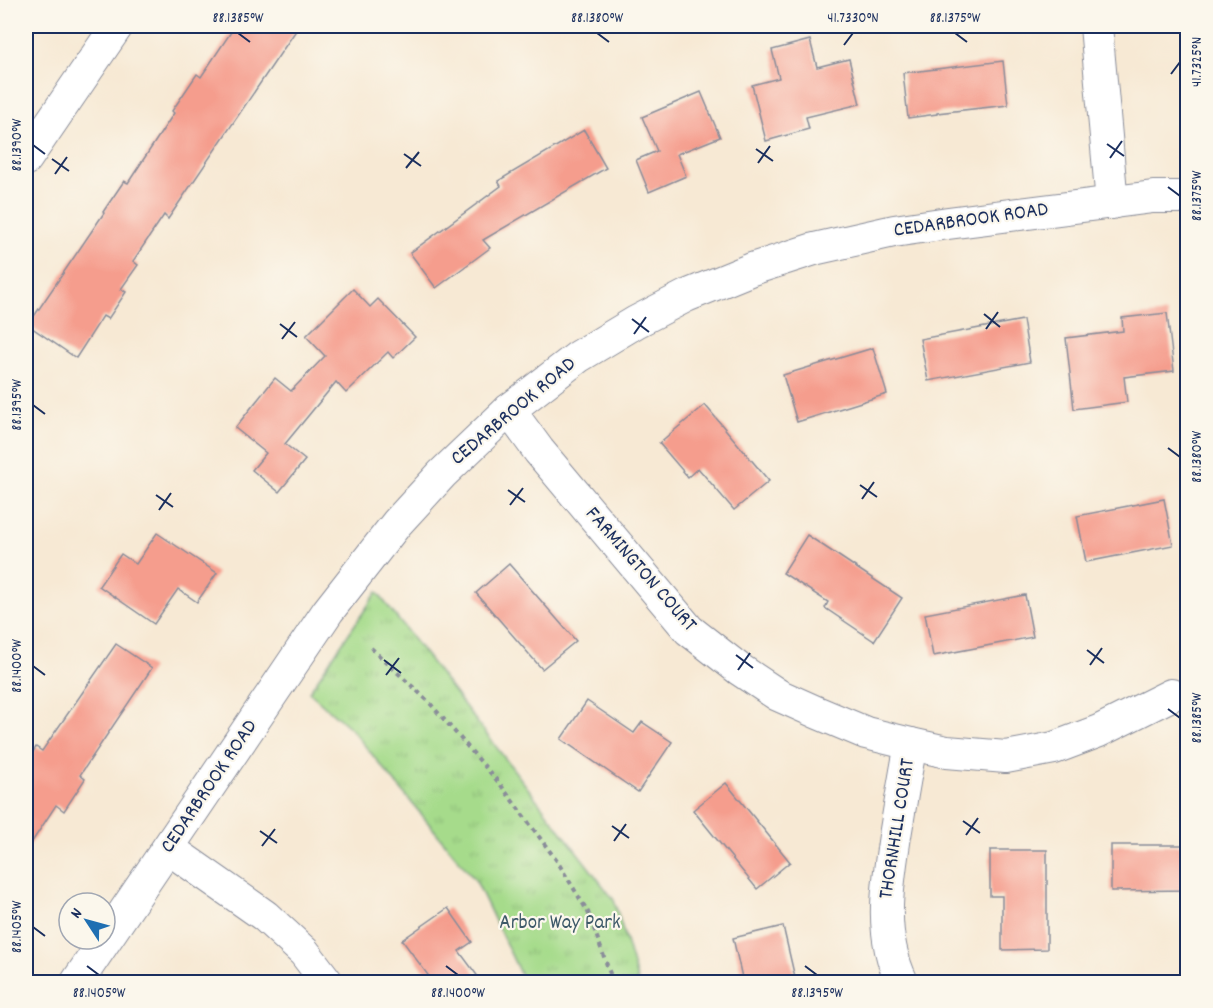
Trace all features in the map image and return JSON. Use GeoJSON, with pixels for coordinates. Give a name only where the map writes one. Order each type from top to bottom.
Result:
{"type":"FeatureCollection","features":[{"type":"Feature","properties":{"kind":"street"},"geometry":{"type":"LineString","coordinates":[[26,159],[117,26]]}},
{"type":"Feature","properties":{"kind":"street"},"geometry":{"type":"LineString","coordinates":[[1096,26],[1112,203]]}},
{"type":"Feature","properties":{"kind":"street","name":"CEDARBROOK ROAD"},"geometry":{"type":"LineString","coordinates":[[78,982],[328,611],[397,523],[442,474],[509,410],[578,357],[636,322],[686,296],[762,266],[814,249],[894,231],[1153,198],[1188,197]]}},
{"type":"Feature","properties":{"kind":"street","name":"FARMINGTON COURT"},"geometry":{"type":"LineString","coordinates":[[509,410],[539,451],[689,630],[739,669],[778,695],[816,712],[866,733],[911,744],[947,752],[1006,757],[1054,748],[1099,731],[1171,695]]}},
{"type":"Feature","properties":{"kind":"street","name":"THORNHILL COURT"},"geometry":{"type":"LineString","coordinates":[[902,982],[895,967],[888,938],[886,907],[888,877],[911,744]]}},
{"type":"Feature","properties":{"kind":"street"},"geometry":{"type":"LineString","coordinates":[[168,848],[265,916],[304,952],[327,982]]}},
{"type":"Feature","properties":{"kind":"path"},"geometry":{"type":"LineString","coordinates":[[371,648],[428,701],[500,784],[557,861],[588,912],[613,982]]}},
{"type":"Feature","properties":{"kind":"green space","name":"Arbor Way Park"},"geometry":{"type":"Polygon","coordinates":[[[377,592],[614,900],[638,982],[524,982],[476,881],[352,730],[309,692],[377,592]]]}},
{"type":"Feature","properties":{"kind":"building"},"geometry":{"type":"Polygon","coordinates":[[[235,26],[299,26],[168,219],[164,215],[133,261],[138,265],[121,289],[126,292],[108,319],[103,316],[76,358],[28,325],[124,181],[128,183],[197,74],[201,77],[235,26]]]}},
{"type":"Feature","properties":{"kind":"building"},"geometry":{"type":"Polygon","coordinates":[[[810,40],[817,67],[849,59],[860,104],[806,117],[809,129],[766,141],[752,85],[779,78],[772,50],[810,40]]]}},
{"type":"Feature","properties":{"kind":"building"},"geometry":{"type":"Polygon","coordinates":[[[1003,61],[1008,105],[908,118],[903,73],[1003,61]]]}},
{"type":"Feature","properties":{"kind":"building"},"geometry":{"type":"Polygon","coordinates":[[[701,92],[720,137],[677,154],[686,176],[649,192],[636,160],[657,151],[642,117],[701,92]]]}},
{"type":"Feature","properties":{"kind":"building"},"geometry":{"type":"Polygon","coordinates":[[[584,130],[606,168],[483,240],[490,248],[436,288],[410,253],[501,186],[498,181],[584,130]]]}},
{"type":"Feature","properties":{"kind":"building"},"geometry":{"type":"Polygon","coordinates":[[[353,289],[370,307],[378,299],[415,337],[393,358],[388,352],[346,393],[336,382],[285,444],[305,460],[279,492],[252,470],[266,453],[235,428],[275,378],[291,391],[325,356],[306,336],[353,289]]]}},
{"type":"Feature","properties":{"kind":"building"},"geometry":{"type":"Polygon","coordinates":[[[1167,313],[1174,371],[1124,377],[1127,402],[1074,409],[1066,338],[1123,331],[1122,318],[1167,313]]]}},
{"type":"Feature","properties":{"kind":"building"},"geometry":{"type":"Polygon","coordinates":[[[1023,320],[1030,362],[928,381],[920,339],[1023,320]]]}},
{"type":"Feature","properties":{"kind":"building"},"geometry":{"type":"Polygon","coordinates":[[[873,348],[887,394],[797,422],[783,375],[873,348]]]}},
{"type":"Feature","properties":{"kind":"building"},"geometry":{"type":"Polygon","coordinates":[[[705,405],[769,481],[734,510],[698,468],[688,477],[659,443],[705,405]]]}},
{"type":"Feature","properties":{"kind":"building"},"geometry":{"type":"Polygon","coordinates":[[[1164,499],[1173,545],[1086,562],[1077,516],[1164,499]]]}},
{"type":"Feature","properties":{"kind":"building"},"geometry":{"type":"Polygon","coordinates":[[[157,533],[217,573],[197,602],[178,589],[154,624],[99,586],[121,554],[136,564],[157,533]]]}},
{"type":"Feature","properties":{"kind":"building"},"geometry":{"type":"Polygon","coordinates":[[[807,535],[902,598],[874,641],[825,608],[828,602],[783,573],[807,535]]]}},
{"type":"Feature","properties":{"kind":"building"},"geometry":{"type":"Polygon","coordinates":[[[509,564],[576,641],[542,669],[476,593],[509,564]]]}},
{"type":"Feature","properties":{"kind":"building"},"geometry":{"type":"Polygon","coordinates":[[[1025,595],[1033,637],[933,656],[925,614],[1025,595]]]}},
{"type":"Feature","properties":{"kind":"building"},"geometry":{"type":"Polygon","coordinates":[[[116,644],[152,668],[80,775],[85,779],[64,811],[56,805],[26,851],[26,763],[36,747],[42,751],[116,644]]]}},
{"type":"Feature","properties":{"kind":"building"},"geometry":{"type":"Polygon","coordinates":[[[587,701],[634,733],[642,722],[672,742],[638,792],[561,739],[587,701]]]}},
{"type":"Feature","properties":{"kind":"building"},"geometry":{"type":"Polygon","coordinates":[[[726,783],[790,862],[757,889],[693,810],[726,783]]]}},
{"type":"Feature","properties":{"kind":"building"},"geometry":{"type":"Polygon","coordinates":[[[1111,845],[1188,845],[1188,890],[1111,891],[1111,845]]]}},
{"type":"Feature","properties":{"kind":"building"},"geometry":{"type":"Polygon","coordinates":[[[990,850],[1047,850],[1047,949],[1002,950],[1002,896],[990,896],[990,850]]]}},
{"type":"Feature","properties":{"kind":"building"},"geometry":{"type":"Polygon","coordinates":[[[448,908],[472,942],[459,951],[482,982],[433,982],[402,940],[448,908]]]}},
{"type":"Feature","properties":{"kind":"building"},"geometry":{"type":"Polygon","coordinates":[[[783,926],[796,982],[743,982],[733,938],[783,926]]]}}]}
